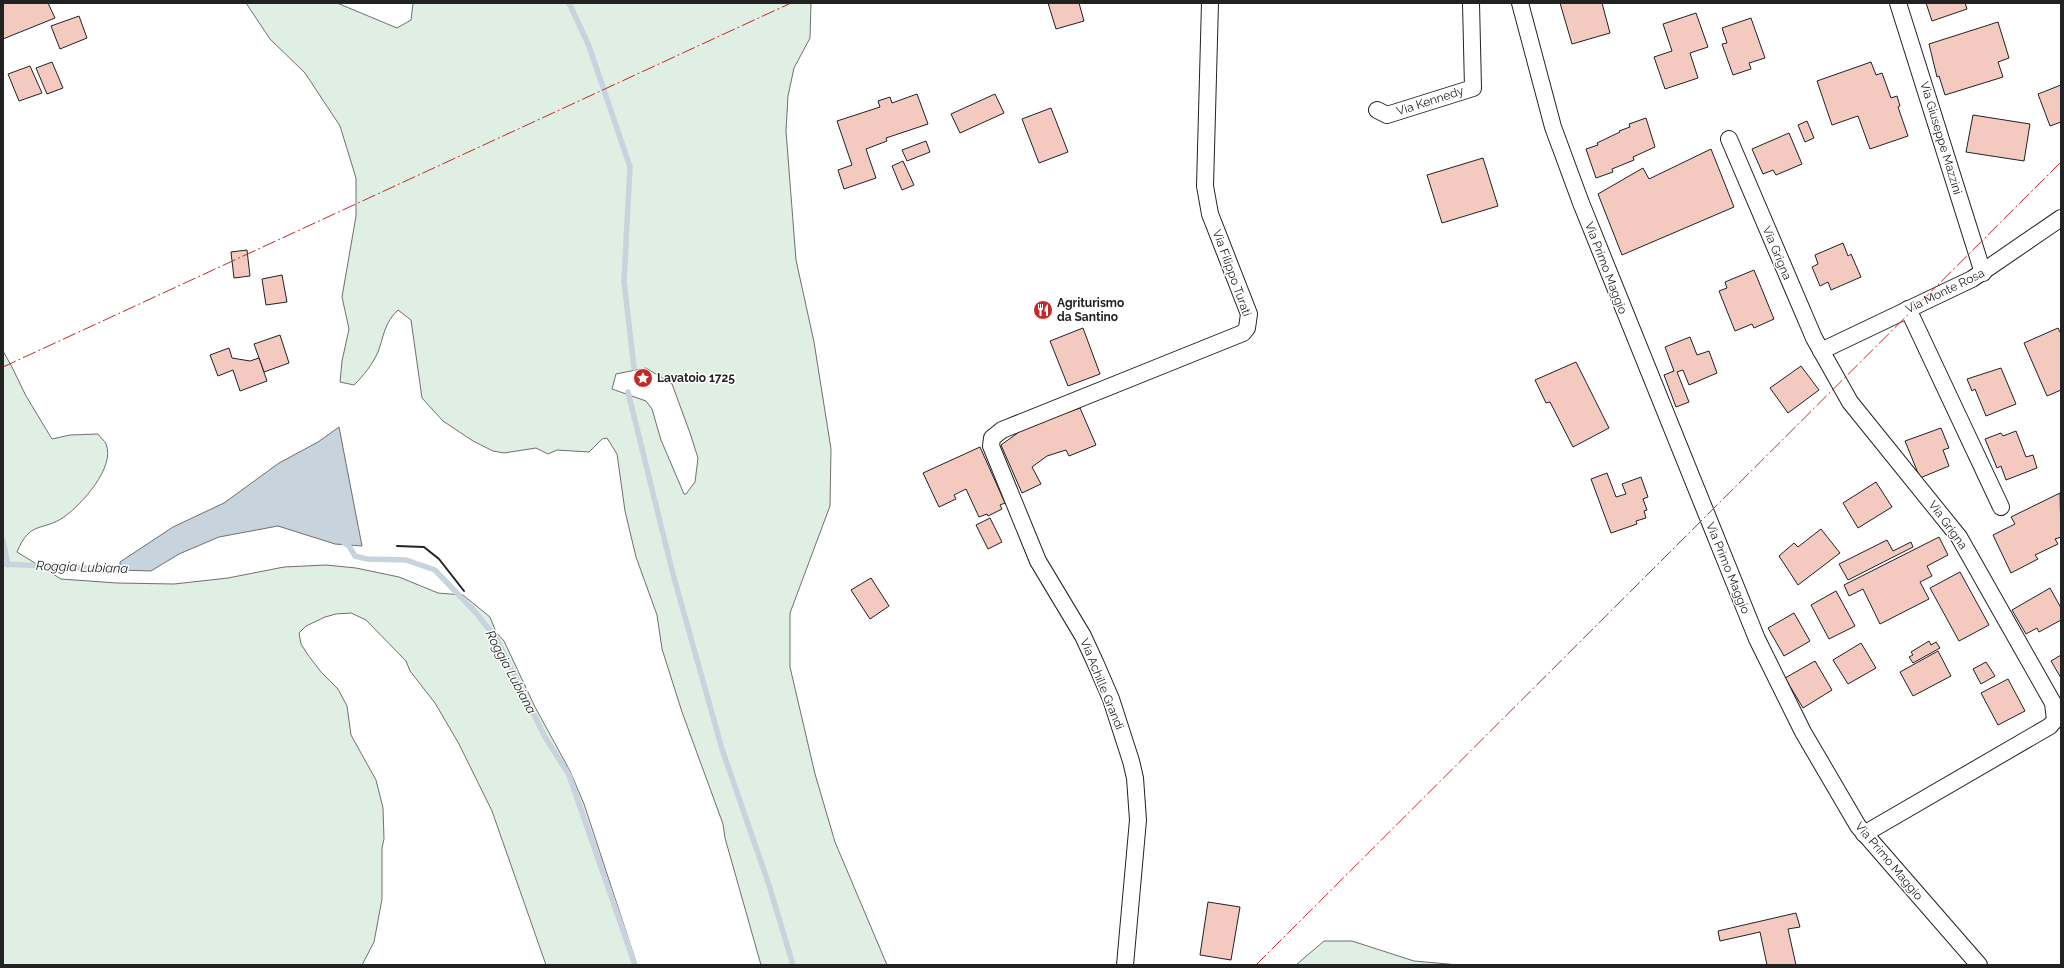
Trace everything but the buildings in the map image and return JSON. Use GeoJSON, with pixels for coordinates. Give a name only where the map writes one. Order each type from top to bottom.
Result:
{"type":"FeatureCollection","features":[{"type":"Feature","properties":{"kind":"street","name":"Via Filippo Turati"},"geometry":{"type":"LineString","coordinates":[[991,446],[992,438],[1002,430],[1243,333],[1248,328],[1249,314],[1210,214],[1205,186],[1210,3]]}},
{"type":"Feature","properties":{"kind":"street","name":"Via Kennedy"},"geometry":{"type":"LineString","coordinates":[[1376,110],[1387,115],[1473,88],[1471,3]]}},
{"type":"Feature","properties":{"kind":"street","name":"Via Primo Maggio"},"geometry":{"type":"LineString","coordinates":[[1520,3],[1553,127],[1632,334],[1757,639],[1803,732],[1864,834],[1979,965]]}},
{"type":"Feature","properties":{"kind":"street","name":"Via Giuseppe Mazzini"},"geometry":{"type":"LineString","coordinates":[[1898,3],[1983,273]]}},
{"type":"Feature","properties":{"kind":"street","name":"Via Grigna"},"geometry":{"type":"LineString","coordinates":[[1728,139],[1821,351],[1858,413],[1959,537],[2053,703],[2055,712],[2055,720],[2050,726],[1864,834]]}},
{"type":"Feature","properties":{"kind":"street","name":"Via Monte Rosa"},"geometry":{"type":"LineString","coordinates":[[1821,351],[1983,273],[2061,218]]}},
{"type":"Feature","properties":{"kind":"street"},"geometry":{"type":"LineString","coordinates":[[1908,309],[2000,507]]}},
{"type":"Feature","properties":{"kind":"street","name":"Via Achille Grandi"},"geometry":{"type":"LineString","coordinates":[[991,446],[1038,561],[1083,636],[1095,662],[1113,705],[1131,761],[1135,778],[1138,820],[1125,965]]}},
{"type":"Feature","properties":{"kind":"green space"},"geometry":{"type":"Polygon","coordinates":[[[246,3],[337,3],[397,28],[411,20],[413,3],[811,3],[810,38],[794,68],[788,96],[786,131],[796,260],[814,342],[831,449],[830,506],[790,613],[790,667],[815,774],[835,842],[887,965],[761,965],[725,838],[723,824],[682,712],[662,649],[657,615],[636,557],[625,511],[617,454],[607,438],[602,439],[589,452],[557,450],[548,454],[536,448],[504,453],[493,451],[473,441],[443,421],[422,398],[411,320],[398,310],[387,325],[378,352],[364,374],[354,385],[340,382],[342,361],[349,329],[342,297],[356,216],[356,178],[340,126],[305,73],[270,39],[246,3]],[[646,368],[616,374],[612,389],[646,401],[652,409],[661,440],[684,494],[686,494],[695,482],[698,458],[672,384],[646,368]]]}},
{"type":"Feature","properties":{"kind":"green space"},"geometry":{"type":"Polygon","coordinates":[[[3,351],[26,396],[52,439],[70,435],[98,434],[106,444],[108,453],[102,474],[87,495],[64,517],[37,528],[27,535],[17,552],[61,579],[117,583],[174,584],[228,578],[284,567],[326,565],[356,568],[399,577],[438,593],[463,595],[490,617],[496,632],[504,641],[535,707],[570,771],[584,804],[637,965],[546,965],[492,811],[459,744],[435,703],[410,671],[406,661],[366,620],[351,613],[336,614],[325,617],[306,626],[299,633],[301,644],[308,655],[321,672],[338,689],[347,706],[351,735],[376,780],[383,808],[384,839],[382,848],[382,899],[374,942],[362,965],[3,965],[3,351]]]}},
{"type":"Feature","properties":{"kind":"green space"},"geometry":{"type":"Polygon","coordinates":[[[1324,941],[1352,941],[1414,961],[1459,965],[1296,965],[1324,941]]]}},
{"type":"Feature","properties":{"kind":"shaded area"},"geometry":{"type":"Polygon","coordinates":[[[339,427],[362,546],[335,544],[278,526],[219,537],[179,554],[151,571],[120,570],[120,562],[173,527],[224,503],[279,463],[318,442],[339,427]]]}},
{"type":"Feature","properties":{"kind":"waterway"},"geometry":{"type":"LineString","coordinates":[[569,3],[589,46],[630,167],[624,281],[634,368]]}},
{"type":"Feature","properties":{"kind":"waterway"},"geometry":{"type":"LineString","coordinates":[[628,392],[673,574],[722,749],[769,885],[793,965]]}},
{"type":"Feature","properties":{"kind":"waterway"},"geometry":{"type":"LineString","coordinates":[[3,540],[8,565]]}},
{"type":"Feature","properties":{"kind":"waterway","name":"Roggia Lubiana"},"geometry":{"type":"LineString","coordinates":[[344,543],[349,546],[355,556],[367,559],[406,560],[435,570],[477,614],[496,638],[545,737],[569,775],[635,965]]}},
{"type":"Feature","properties":{"kind":"waterway","name":"Roggia Lubiana"},"geometry":{"type":"LineString","coordinates":[[3,564],[126,570]]}},
{"type":"Feature","properties":{"kind":"wall"},"geometry":{"type":"LineString","coordinates":[[397,546],[424,547],[439,559],[464,591]]}},
{"type":"Feature","properties":{"kind":"power"},"geometry":{"type":"LineString","coordinates":[[3,367],[791,3]]}},
{"type":"Feature","properties":{"kind":"power"},"geometry":{"type":"LineString","coordinates":[[1256,965],[2061,162]]}},
{"type":"Feature","properties":{"kind":"place","name":"Agriturismo da Santino"},"geometry":{"type":"Point","coordinates":[1043,310]}},
{"type":"Feature","properties":{"kind":"place","name":"Lavatoio 1725"},"geometry":{"type":"Point","coordinates":[643,378]}}]}
